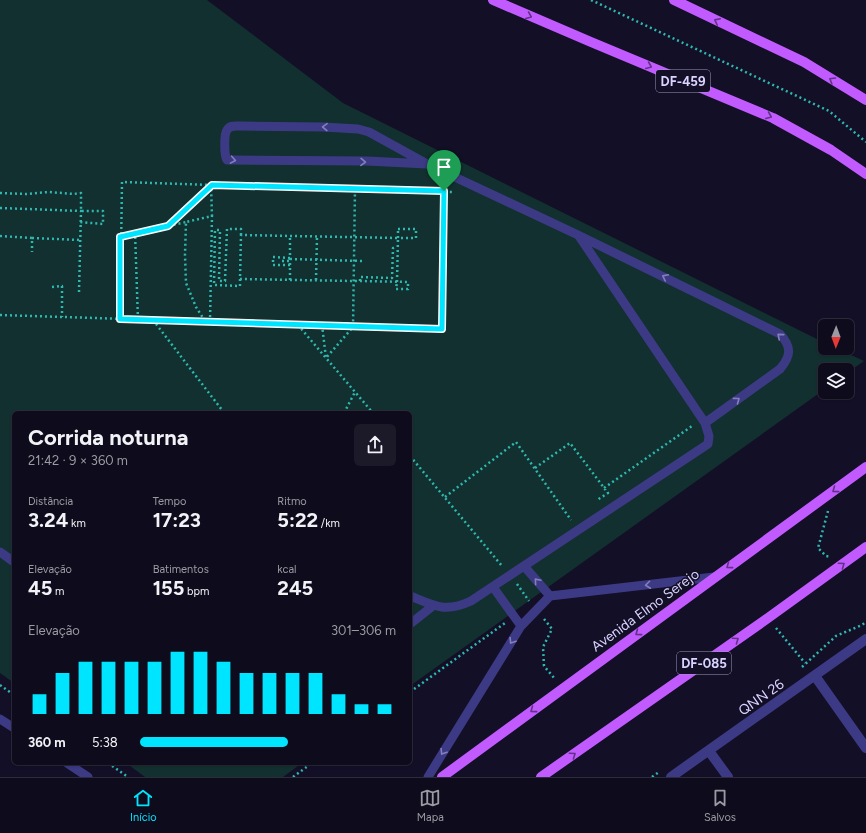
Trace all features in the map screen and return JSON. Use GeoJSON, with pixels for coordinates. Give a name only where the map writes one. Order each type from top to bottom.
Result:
{"type":"FeatureCollection","features":[{"type":"Feature","properties":{"kind":"main road","name":"DF-459"},"geometry":{"type":"LineString","coordinates":[[493,0],[773,118],[831,150],[866,174]]}},
{"type":"Feature","properties":{"kind":"main road"},"geometry":{"type":"LineString","coordinates":[[674,0],[804,62],[866,100]]}},
{"type":"Feature","properties":{"kind":"main road","name":"Avenida Elmo Serejo"},"geometry":{"type":"LineString","coordinates":[[442,777],[866,467]]}},
{"type":"Feature","properties":{"kind":"main road","name":"DF-085"},"geometry":{"type":"LineString","coordinates":[[541,777],[866,547]]}},
{"type":"Feature","properties":{"kind":"street","name":"QNN 26"},"geometry":{"type":"LineString","coordinates":[[671,777],[866,639]]}},
{"type":"Feature","properties":{"kind":"street"},"geometry":{"type":"LineString","coordinates":[[815,676],[866,748]]}},
{"type":"Feature","properties":{"kind":"street"},"geometry":{"type":"LineString","coordinates":[[709,751],[728,777]]}},
{"type":"Feature","properties":{"kind":"lane"},"geometry":{"type":"LineString","coordinates":[[427,164],[227,160],[225,156],[226,132],[231,126],[358,129],[377,136],[427,164],[578,234],[780,334],[785,340],[789,351],[785,363],[780,369],[701,423]]}},
{"type":"Feature","properties":{"kind":"lane"},"geometry":{"type":"LineString","coordinates":[[412,597],[434,606],[450,608],[462,606],[471,602],[707,446],[709,436],[578,234]]}},
{"type":"Feature","properties":{"kind":"lane"},"geometry":{"type":"LineString","coordinates":[[0,552],[12,561]]}},
{"type":"Feature","properties":{"kind":"lane"},"geometry":{"type":"LineString","coordinates":[[524,566],[550,596]]}},
{"type":"Feature","properties":{"kind":"lane"},"geometry":{"type":"LineString","coordinates":[[428,777],[521,626],[550,596],[714,577]]}},
{"type":"Feature","properties":{"kind":"lane"},"geometry":{"type":"LineString","coordinates":[[493,587],[521,626]]}},
{"type":"Feature","properties":{"kind":"lane"},"geometry":{"type":"LineString","coordinates":[[412,622],[434,606]]}},
{"type":"Feature","properties":{"kind":"lane"},"geometry":{"type":"LineString","coordinates":[[0,718],[12,727]]}},
{"type":"Feature","properties":{"kind":"lane"},"geometry":{"type":"LineString","coordinates":[[70,765],[88,777]]}},
{"type":"Feature","properties":{"kind":"path"},"geometry":{"type":"LineString","coordinates":[[591,0],[829,111],[866,142]]}},
{"type":"Feature","properties":{"kind":"path"},"geometry":{"type":"LineString","coordinates":[[120,319],[122,182],[458,192]]}},
{"type":"Feature","properties":{"kind":"path"},"geometry":{"type":"LineString","coordinates":[[204,185],[212,185]]}},
{"type":"Feature","properties":{"kind":"path"},"geometry":{"type":"LineString","coordinates":[[210,322],[212,185]]}},
{"type":"Feature","properties":{"kind":"path"},"geometry":{"type":"LineString","coordinates":[[168,226],[212,185]]}},
{"type":"Feature","properties":{"kind":"path"},"geometry":{"type":"LineString","coordinates":[[326,358],[353,327],[356,189]]}},
{"type":"Feature","properties":{"kind":"path"},"geometry":{"type":"LineString","coordinates":[[0,315],[442,329],[444,191]]}},
{"type":"Feature","properties":{"kind":"path"},"geometry":{"type":"LineString","coordinates":[[0,192],[26,194],[49,192],[74,194],[81,193],[79,292]]}},
{"type":"Feature","properties":{"kind":"path"},"geometry":{"type":"LineString","coordinates":[[0,208],[104,211],[103,224],[80,222]]}},
{"type":"Feature","properties":{"kind":"path"},"geometry":{"type":"LineString","coordinates":[[120,237],[136,232],[212,216]]}},
{"type":"Feature","properties":{"kind":"path"},"geometry":{"type":"LineString","coordinates":[[186,222],[186,283],[196,307],[205,322]]}},
{"type":"Feature","properties":{"kind":"path"},"geometry":{"type":"LineString","coordinates":[[227,229],[241,230],[241,235],[240,286],[214,285],[215,230],[220,230],[219,281],[225,281],[227,229]]}},
{"type":"Feature","properties":{"kind":"path"},"geometry":{"type":"LineString","coordinates":[[240,278],[398,281],[408,282],[408,289],[396,289],[398,281],[398,238],[398,229],[416,229],[416,238],[398,238],[355,238],[241,235]]}},
{"type":"Feature","properties":{"kind":"path"},"geometry":{"type":"LineString","coordinates":[[136,232],[138,320]]}},
{"type":"Feature","properties":{"kind":"path"},"geometry":{"type":"LineString","coordinates":[[0,236],[80,240]]}},
{"type":"Feature","properties":{"kind":"path"},"geometry":{"type":"LineString","coordinates":[[290,236],[290,280]]}},
{"type":"Feature","properties":{"kind":"path"},"geometry":{"type":"LineString","coordinates":[[316,280],[317,237]]}},
{"type":"Feature","properties":{"kind":"path"},"geometry":{"type":"LineString","coordinates":[[32,238],[32,252]]}},
{"type":"Feature","properties":{"kind":"path"},"geometry":{"type":"LineString","coordinates":[[360,281],[360,277],[392,278],[394,248]]}},
{"type":"Feature","properties":{"kind":"path"},"geometry":{"type":"LineString","coordinates":[[290,265],[273,265],[273,257],[316,260],[362,259],[362,264]]}},
{"type":"Feature","properties":{"kind":"path"},"geometry":{"type":"LineString","coordinates":[[282,261],[290,259]]}},
{"type":"Feature","properties":{"kind":"path"},"geometry":{"type":"LineString","coordinates":[[52,286],[62,286],[62,317]]}},
{"type":"Feature","properties":{"kind":"path"},"geometry":{"type":"LineString","coordinates":[[153,320],[222,410]]}},
{"type":"Feature","properties":{"kind":"path"},"geometry":{"type":"LineString","coordinates":[[298,325],[371,411]]}},
{"type":"Feature","properties":{"kind":"path"},"geometry":{"type":"LineString","coordinates":[[322,326],[326,358]]}},
{"type":"Feature","properties":{"kind":"path"},"geometry":{"type":"LineString","coordinates":[[345,411],[355,392]]}},
{"type":"Feature","properties":{"kind":"path"},"geometry":{"type":"LineString","coordinates":[[604,488],[701,423]]}},
{"type":"Feature","properties":{"kind":"path"},"geometry":{"type":"LineString","coordinates":[[445,497],[516,442],[579,531]]}},
{"type":"Feature","properties":{"kind":"path"},"geometry":{"type":"LineString","coordinates":[[535,468],[570,442],[608,492],[595,502]]}},
{"type":"Feature","properties":{"kind":"path"},"geometry":{"type":"LineString","coordinates":[[412,458],[510,576]]}},
{"type":"Feature","properties":{"kind":"path"},"geometry":{"type":"LineString","coordinates":[[833,491],[818,548],[826,556],[850,559]]}},
{"type":"Feature","properties":{"kind":"path"},"geometry":{"type":"LineString","coordinates":[[571,520],[577,515]]}},
{"type":"Feature","properties":{"kind":"path"},"geometry":{"type":"LineString","coordinates":[[536,609],[552,630],[543,647],[544,666],[555,680]]}},
{"type":"Feature","properties":{"kind":"path"},"geometry":{"type":"LineString","coordinates":[[412,691],[514,617]]}},
{"type":"Feature","properties":{"kind":"path"},"geometry":{"type":"LineString","coordinates":[[778,631],[805,663]]}},
{"type":"Feature","properties":{"kind":"path"},"geometry":{"type":"LineString","coordinates":[[0,685],[12,694]]}},
{"type":"Feature","properties":{"kind":"path"},"geometry":{"type":"LineString","coordinates":[[111,765],[128,777]]}},
{"type":"Feature","properties":{"kind":"path"},"geometry":{"type":"LineString","coordinates":[[293,777],[309,765]]}},
{"type":"Feature","properties":{"kind":"green space"},"geometry":{"type":"Polygon","coordinates":[[[0,0],[207,0],[343,103],[818,340],[818,355],[851,355],[864,361],[854,368],[854,363],[818,363],[818,394],[412,685],[412,411],[12,411],[12,682],[0,673],[0,0]]]}},
{"type":"Feature","properties":{"kind":"green space"},"geometry":{"type":"Polygon","coordinates":[[[129,765],[299,765],[283,777],[145,777],[129,765]]]}},
{"type":"Feature","properties":{"kind":"route"},"geometry":{"type":"LineString","coordinates":[[212,185],[444,191],[442,329],[120,319],[120,237],[136,232],[168,226],[212,185]]}}]}
